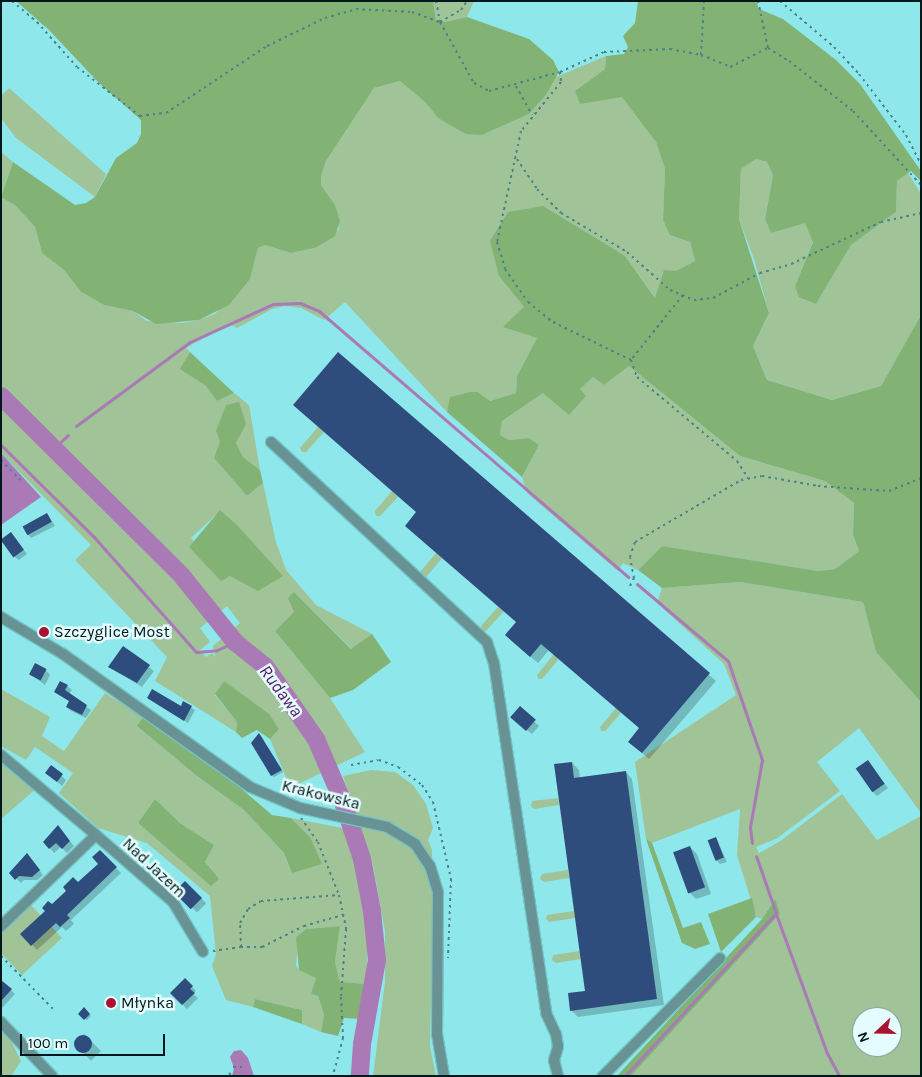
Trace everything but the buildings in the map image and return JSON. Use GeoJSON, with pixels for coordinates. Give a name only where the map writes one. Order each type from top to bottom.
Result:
{"type":"FeatureCollection","features":[{"type":"Feature","properties":{"kind":"street"},"geometry":{"type":"LineString","coordinates":[[271,442],[487,642],[494,663],[546,1013],[556,1034],[558,1047],[554,1060],[558,1076]]}},
{"type":"Feature","properties":{"kind":"street","name":"Krakowska"},"geometry":{"type":"LineString","coordinates":[[1,616],[63,654],[250,787],[300,808],[380,825],[397,831],[415,844],[428,862],[435,880],[438,909],[437,1044],[444,1076]]}},
{"type":"Feature","properties":{"kind":"street","name":"Nad Jazem"},"geometry":{"type":"LineString","coordinates":[[1,755],[173,902],[203,952]]}},
{"type":"Feature","properties":{"kind":"street"},"geometry":{"type":"LineString","coordinates":[[1,926],[96,835]]}},
{"type":"Feature","properties":{"kind":"street"},"geometry":{"type":"LineString","coordinates":[[603,1076],[720,958]]}},
{"type":"Feature","properties":{"kind":"street"},"geometry":{"type":"LineString","coordinates":[[1,1022],[52,1076]]}},
{"type":"Feature","properties":{"kind":"path"},"geometry":{"type":"LineString","coordinates":[[12,1],[37,22],[77,67],[140,116],[166,113],[267,46],[325,18],[356,9],[412,12],[440,22],[462,10],[467,1]]}},
{"type":"Feature","properties":{"kind":"path"},"geometry":{"type":"LineString","coordinates":[[436,1],[440,22],[474,83],[489,92],[516,86],[560,72],[604,52],[670,49],[701,55],[730,67],[768,48]]}},
{"type":"Feature","properties":{"kind":"path"},"geometry":{"type":"LineString","coordinates":[[701,55],[704,1]]}},
{"type":"Feature","properties":{"kind":"path"},"geometry":{"type":"LineString","coordinates":[[758,1],[768,48],[789,61],[853,112],[921,184]]}},
{"type":"Feature","properties":{"kind":"path"},"geometry":{"type":"LineString","coordinates":[[780,1],[834,47],[859,74],[906,135],[921,164]]}},
{"type":"Feature","properties":{"kind":"path"},"geometry":{"type":"LineString","coordinates":[[560,72],[561,82],[532,115],[521,131],[518,159],[497,242],[505,269],[528,302],[553,322],[631,360],[637,377],[737,461],[748,478]]}},
{"type":"Feature","properties":{"kind":"path"},"geometry":{"type":"LineString","coordinates":[[516,86],[532,115]]}},
{"type":"Feature","properties":{"kind":"path"},"geometry":{"type":"LineString","coordinates":[[518,159],[536,188],[561,212],[627,252],[670,290],[694,300],[712,298],[760,273],[791,264],[881,222],[921,213]]}},
{"type":"Feature","properties":{"kind":"path"},"geometry":{"type":"LineString","coordinates":[[631,360],[683,295]]}},
{"type":"Feature","properties":{"kind":"path"},"geometry":{"type":"LineString","coordinates":[[1,460],[20,480]]}},
{"type":"Feature","properties":{"kind":"path"},"geometry":{"type":"LineString","coordinates":[[630,586],[634,578],[630,557],[635,542],[720,490],[748,478],[762,476],[818,486],[889,491],[921,478]]}},
{"type":"Feature","properties":{"kind":"path"},"geometry":{"type":"LineString","coordinates":[[351,765],[379,760],[404,770],[426,790],[437,815]]}},
{"type":"Feature","properties":{"kind":"path"},"geometry":{"type":"LineString","coordinates":[[300,808],[301,818],[318,842],[339,895],[346,929],[343,960],[343,1038],[333,1076]]}},
{"type":"Feature","properties":{"kind":"path"},"geometry":{"type":"LineString","coordinates":[[241,947],[240,923],[248,909],[261,901],[339,895]]}},
{"type":"Feature","properties":{"kind":"path"},"geometry":{"type":"LineString","coordinates":[[203,952],[241,947],[262,947],[304,926],[343,915]]}},
{"type":"Feature","properties":{"kind":"path"},"geometry":{"type":"LineString","coordinates":[[1,956],[56,1012]]}},
{"type":"Feature","properties":{"kind":"path"},"geometry":{"type":"LineString","coordinates":[[233,1068],[242,1066]]}},
{"type":"Feature","properties":{"kind":"path"},"geometry":{"type":"LineString","coordinates":[[229,1073],[232,1076]]}},
{"type":"Feature","properties":{"kind":"green space"},"geometry":{"type":"Polygon","coordinates":[[[16,1],[433,1],[436,20],[445,22],[467,17],[529,39],[553,60],[559,72],[546,95],[529,114],[482,135],[466,134],[438,118],[425,102],[400,81],[374,88],[326,161],[321,176],[321,185],[335,205],[340,221],[335,236],[315,248],[291,253],[265,245],[258,248],[250,279],[229,305],[199,320],[156,324],[133,311],[104,305],[81,292],[64,270],[42,253],[35,227],[16,206],[1,197],[13,162],[75,205],[86,203],[95,197],[116,158],[137,143],[141,134],[141,120],[99,83],[49,30],[16,1]]]}},
{"type":"Feature","properties":{"kind":"green space"},"geometry":{"type":"Polygon","coordinates":[[[433,1],[474,1],[467,17],[445,22],[436,20],[433,1]]]}},
{"type":"Feature","properties":{"kind":"green space"},"geometry":{"type":"Polygon","coordinates":[[[638,1],[756,1],[759,9],[783,19],[836,60],[860,84],[921,171],[921,181],[911,171],[897,181],[896,212],[851,245],[816,304],[799,297],[795,286],[813,242],[805,223],[771,233],[765,219],[773,175],[767,162],[756,159],[741,169],[739,219],[769,313],[753,346],[767,380],[832,400],[881,386],[921,315],[921,702],[876,652],[863,602],[740,582],[662,588],[638,570],[662,546],[818,571],[835,569],[859,551],[853,535],[854,503],[825,481],[740,456],[629,366],[604,385],[593,377],[580,389],[586,396],[569,415],[543,393],[502,421],[500,435],[509,440],[529,438],[539,445],[522,477],[447,412],[450,397],[478,392],[490,401],[516,393],[517,376],[537,338],[503,327],[524,307],[499,276],[490,241],[508,212],[543,206],[625,256],[655,298],[664,270],[676,271],[695,261],[690,242],[670,235],[663,220],[665,169],[656,142],[622,97],[580,104],[575,91],[605,69],[606,56],[624,54],[628,47],[623,36],[635,23],[638,1]]]}},
{"type":"Feature","properties":{"kind":"green space"},"geometry":{"type":"Polygon","coordinates":[[[606,56],[605,69],[575,91],[580,103],[622,96],[656,142],[665,169],[663,220],[671,235],[690,242],[695,261],[676,271],[656,299],[625,256],[499,276],[524,307],[537,338],[517,376],[516,393],[490,401],[478,392],[451,397],[447,412],[345,302],[324,320],[301,308],[285,306],[272,309],[237,328],[229,324],[186,348],[190,352],[181,369],[206,386],[217,401],[234,393],[249,405],[260,470],[243,457],[236,443],[245,424],[220,441],[214,458],[247,496],[263,483],[276,542],[286,570],[316,605],[372,634],[352,649],[294,592],[295,612],[275,631],[330,698],[365,752],[296,785],[287,780],[270,739],[279,729],[224,681],[215,695],[237,722],[236,732],[155,681],[167,657],[75,560],[91,545],[1,453],[1,197],[16,206],[35,227],[42,253],[64,270],[81,292],[104,305],[133,311],[147,321],[182,323],[199,320],[215,314],[250,279],[258,248],[265,245],[291,253],[307,250],[315,248],[339,229],[335,205],[321,185],[321,176],[326,161],[374,88],[400,81],[425,102],[438,118],[482,135],[529,114],[546,95],[556,77],[606,56]],[[220,511],[191,538],[194,542],[189,547],[230,576],[258,590],[220,511]],[[227,606],[200,628],[210,642],[200,650],[206,657],[212,653],[215,657],[213,646],[240,623],[227,606]]]}},
{"type":"Feature","properties":{"kind":"green space"},"geometry":{"type":"Polygon","coordinates":[[[9,88],[106,174],[95,197],[16,138],[1,118],[1,96],[9,88]]]}},
{"type":"Feature","properties":{"kind":"green space"},"geometry":{"type":"Polygon","coordinates":[[[1,152],[13,162],[1,196],[1,152]]]}},
{"type":"Feature","properties":{"kind":"green space"},"geometry":{"type":"Polygon","coordinates":[[[756,159],[767,162],[773,175],[765,219],[771,233],[805,222],[813,241],[795,286],[816,304],[851,245],[896,212],[897,181],[908,173],[921,194],[921,315],[881,386],[832,400],[767,380],[753,346],[769,313],[754,259],[739,219],[741,169],[756,159]]]}},
{"type":"Feature","properties":{"kind":"green space"},"geometry":{"type":"Polygon","coordinates":[[[190,352],[234,393],[217,401],[206,386],[180,369],[190,352]]]}},
{"type":"Feature","properties":{"kind":"green space"},"geometry":{"type":"Polygon","coordinates":[[[629,366],[740,456],[825,481],[854,503],[853,535],[859,551],[835,569],[818,571],[662,546],[638,570],[623,563],[618,571],[527,493],[522,477],[539,445],[529,438],[509,440],[500,435],[502,421],[543,393],[580,389],[593,377],[604,385],[629,366]]]}},
{"type":"Feature","properties":{"kind":"green space"},"geometry":{"type":"Polygon","coordinates":[[[239,402],[246,424],[236,443],[243,457],[260,470],[263,483],[247,496],[214,458],[220,441],[216,431],[226,405],[239,402]]]}},
{"type":"Feature","properties":{"kind":"green space"},"geometry":{"type":"Polygon","coordinates":[[[318,427],[324,432],[306,452],[302,452],[300,448],[318,427]]]}},
{"type":"Feature","properties":{"kind":"green space"},"geometry":{"type":"Polygon","coordinates":[[[392,491],[398,497],[380,516],[376,516],[375,511],[392,491]]]}},
{"type":"Feature","properties":{"kind":"green space"},"geometry":{"type":"Polygon","coordinates":[[[220,510],[237,525],[283,576],[258,591],[230,576],[221,581],[189,547],[220,510]]]}},
{"type":"Feature","properties":{"kind":"green space"},"geometry":{"type":"Polygon","coordinates":[[[436,553],[442,558],[426,577],[420,572],[436,553]]]}},
{"type":"Feature","properties":{"kind":"green space"},"geometry":{"type":"Polygon","coordinates":[[[740,582],[863,602],[876,652],[921,702],[921,813],[859,728],[817,762],[840,791],[776,839],[756,847],[759,853],[779,842],[842,794],[877,840],[921,816],[921,1076],[631,1076],[780,914],[774,900],[762,919],[756,917],[737,855],[740,809],[652,843],[646,839],[635,762],[736,695],[724,664],[657,603],[662,588],[740,582]]]}},
{"type":"Feature","properties":{"kind":"green space"},"geometry":{"type":"Polygon","coordinates":[[[294,592],[351,649],[372,634],[391,662],[353,690],[330,698],[275,631],[294,612],[288,598],[294,592]]]}},
{"type":"Feature","properties":{"kind":"green space"},"geometry":{"type":"Polygon","coordinates":[[[498,607],[504,611],[486,631],[482,631],[481,626],[498,607]]]}},
{"type":"Feature","properties":{"kind":"green space"},"geometry":{"type":"Polygon","coordinates":[[[554,654],[559,659],[542,679],[538,679],[537,675],[554,654]]]}},
{"type":"Feature","properties":{"kind":"green space"},"geometry":{"type":"Polygon","coordinates":[[[224,681],[269,714],[279,729],[270,739],[257,730],[242,738],[236,732],[237,722],[215,694],[224,681]]]}},
{"type":"Feature","properties":{"kind":"green space"},"geometry":{"type":"Polygon","coordinates":[[[1,689],[50,717],[42,736],[64,751],[105,693],[143,717],[137,726],[197,776],[244,810],[284,853],[292,873],[310,837],[291,818],[348,829],[367,921],[367,984],[340,982],[335,962],[340,926],[306,929],[296,937],[298,944],[296,965],[299,970],[317,978],[311,994],[318,996],[324,1015],[321,1032],[302,1024],[302,1010],[255,999],[253,1007],[226,1000],[212,966],[216,954],[210,896],[147,843],[98,828],[59,793],[73,773],[35,747],[26,760],[1,746],[1,689]],[[155,799],[138,823],[166,847],[205,862],[214,845],[180,823],[155,799]]]}},
{"type":"Feature","properties":{"kind":"green space"},"geometry":{"type":"Polygon","coordinates":[[[616,708],[621,713],[605,731],[601,731],[600,727],[616,708]]]}},
{"type":"Feature","properties":{"kind":"green space"},"geometry":{"type":"Polygon","coordinates":[[[143,717],[237,785],[272,815],[291,818],[310,837],[322,864],[292,873],[284,853],[244,810],[197,776],[137,726],[143,717]]]}},
{"type":"Feature","properties":{"kind":"green space"},"geometry":{"type":"Polygon","coordinates":[[[1,761],[37,788],[1,819],[1,761]]]}},
{"type":"Feature","properties":{"kind":"green space"},"geometry":{"type":"Polygon","coordinates":[[[371,770],[395,772],[413,785],[426,804],[433,828],[428,840],[432,850],[433,922],[430,1047],[436,1076],[373,1076],[385,982],[385,931],[373,866],[343,776],[371,770]]]}},
{"type":"Feature","properties":{"kind":"green space"},"geometry":{"type":"Polygon","coordinates":[[[558,798],[559,805],[534,809],[531,806],[532,801],[558,798]]]}},
{"type":"Feature","properties":{"kind":"green space"},"geometry":{"type":"Polygon","coordinates":[[[155,799],[180,823],[214,845],[205,862],[219,879],[211,886],[138,823],[155,799]]]}},
{"type":"Feature","properties":{"kind":"green space"},"geometry":{"type":"Polygon","coordinates":[[[646,839],[652,843],[683,928],[701,922],[710,944],[695,949],[682,943],[646,839]]]}},
{"type":"Feature","properties":{"kind":"green space"},"geometry":{"type":"Polygon","coordinates":[[[568,870],[569,878],[544,882],[540,879],[542,874],[568,870]]]}},
{"type":"Feature","properties":{"kind":"green space"},"geometry":{"type":"Polygon","coordinates":[[[752,898],[756,917],[721,952],[708,914],[752,898]]]}},
{"type":"Feature","properties":{"kind":"green space"},"geometry":{"type":"Polygon","coordinates":[[[775,899],[780,914],[631,1076],[617,1076],[762,919],[775,899]]]}},
{"type":"Feature","properties":{"kind":"green space"},"geometry":{"type":"Polygon","coordinates":[[[31,905],[62,938],[22,975],[1,953],[1,933],[31,905]]]}},
{"type":"Feature","properties":{"kind":"green space"},"geometry":{"type":"Polygon","coordinates":[[[574,911],[575,918],[549,922],[546,919],[547,915],[574,911]]]}},
{"type":"Feature","properties":{"kind":"green space"},"geometry":{"type":"Polygon","coordinates":[[[340,926],[335,962],[340,982],[367,984],[362,1019],[344,1018],[338,1036],[321,1032],[324,1015],[318,996],[311,994],[316,978],[299,970],[296,937],[306,929],[340,926]]]}},
{"type":"Feature","properties":{"kind":"green space"},"geometry":{"type":"Polygon","coordinates":[[[580,951],[581,959],[556,963],[552,960],[553,955],[580,951]]]}},
{"type":"Feature","properties":{"kind":"green space"},"geometry":{"type":"Polygon","coordinates":[[[255,999],[302,1010],[302,1024],[253,1007],[255,999]]]}},
{"type":"Feature","properties":{"kind":"green space"},"geometry":{"type":"Polygon","coordinates":[[[1,1028],[7,1033],[21,1061],[11,1076],[1,1075],[1,1028]]]}},
{"type":"Feature","properties":{"kind":"shaded area"},"geometry":{"type":"Polygon","coordinates":[[[1,453],[41,497],[1,525],[1,453]]]}},
{"type":"Feature","properties":{"kind":"shaded area"},"geometry":{"type":"Polygon","coordinates":[[[241,1050],[248,1058],[254,1076],[232,1076],[234,1068],[230,1057],[234,1051],[241,1050]]]}},
{"type":"Feature","properties":{"kind":"waterway"},"geometry":{"type":"LineString","coordinates":[[76,426],[190,342],[273,304],[300,303],[319,311],[628,577]]}},
{"type":"Feature","properties":{"kind":"waterway","name":"Rudawa"},"geometry":{"type":"LineString","coordinates":[[1,396],[182,576],[235,642],[265,666],[316,739],[343,802],[362,859],[372,911],[377,960],[362,1044],[360,1076]]}},
{"type":"Feature","properties":{"kind":"waterway"},"geometry":{"type":"LineString","coordinates":[[54,448],[68,435]]}},
{"type":"Feature","properties":{"kind":"waterway"},"geometry":{"type":"LineString","coordinates":[[1,445],[94,537],[196,652],[217,650],[235,642]]}},
{"type":"Feature","properties":{"kind":"waterway"},"geometry":{"type":"LineString","coordinates":[[637,584],[728,661],[762,760],[750,827],[752,843]]}},
{"type":"Feature","properties":{"kind":"waterway"},"geometry":{"type":"LineString","coordinates":[[625,1076],[776,913],[756,856]]}},
{"type":"Feature","properties":{"kind":"waterway"},"geometry":{"type":"LineString","coordinates":[[776,914],[827,1053],[839,1076]]}},
{"type":"Feature","properties":{"kind":"place","name":"Szczyglice Most"},"geometry":{"type":"Point","coordinates":[44,632]}},
{"type":"Feature","properties":{"kind":"place","name":"Młynka"},"geometry":{"type":"Point","coordinates":[111,1003]}}]}
